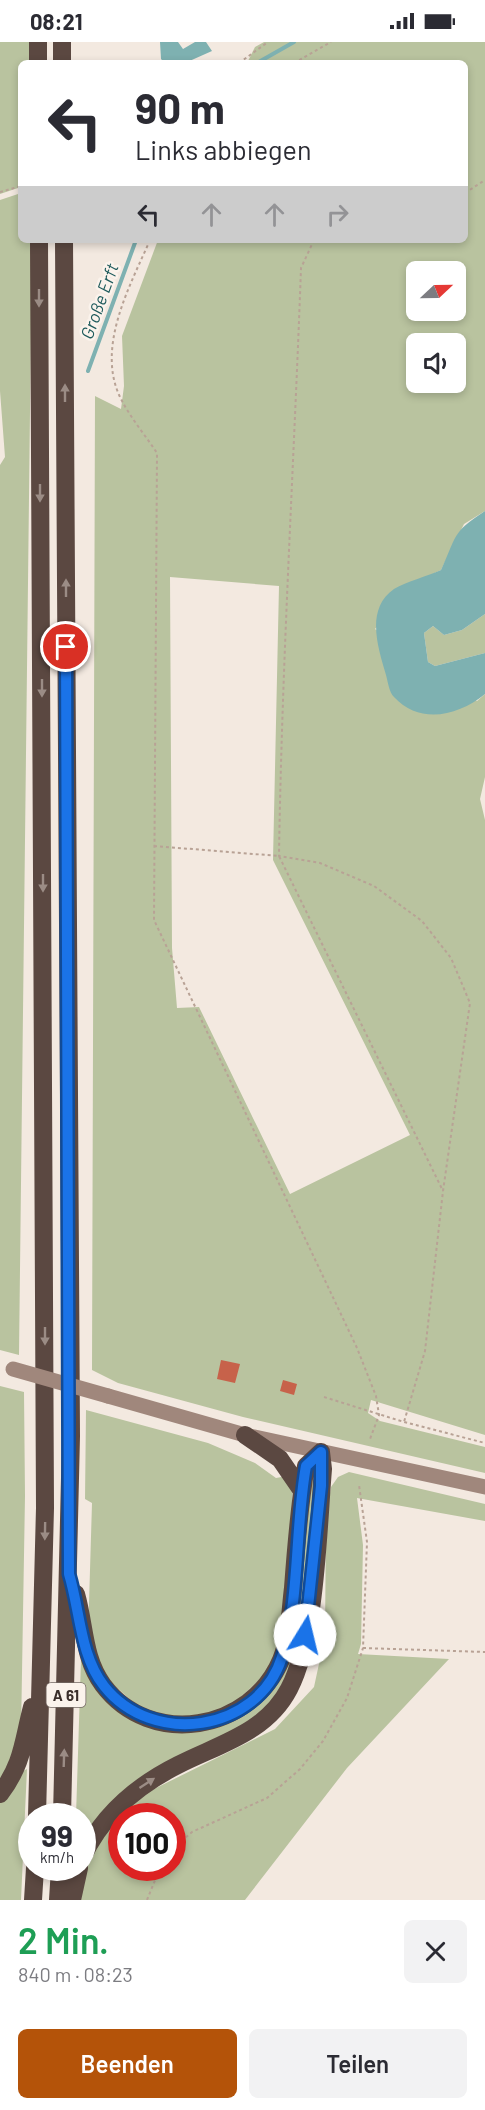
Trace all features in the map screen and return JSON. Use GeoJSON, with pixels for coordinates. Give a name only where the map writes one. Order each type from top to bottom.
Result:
{"type":"FeatureCollection","features":[{"type":"Feature","properties":{"kind":"highway"},"geometry":{"type":"LineString","coordinates":[[38,42],[38,60]]}},
{"type":"Feature","properties":{"kind":"highway"},"geometry":{"type":"LineString","coordinates":[[62,42],[62,60]]}},
{"type":"Feature","properties":{"kind":"highway","name":"A 61"},"geometry":{"type":"LineString","coordinates":[[37,1803],[45,1508],[39,243]]}},
{"type":"Feature","properties":{"kind":"highway","name":"A 61"},"geometry":{"type":"LineString","coordinates":[[62,1803],[69,1574],[64,243]]}},
{"type":"Feature","properties":{"kind":"highway"},"geometry":{"type":"LineString","coordinates":[[245,1435],[280,1459],[302,1491]]}},
{"type":"Feature","properties":{"kind":"highway"},"geometry":{"type":"LineString","coordinates":[[69,1574],[90,1661],[98,1677],[111,1694],[139,1715],[172,1725],[202,1724],[225,1717],[250,1702],[262,1690],[282,1658],[289,1622],[306,1466],[321,1452]]}},
{"type":"Feature","properties":{"kind":"highway"},"geometry":{"type":"LineString","coordinates":[[96,1834],[126,1798],[158,1775],[232,1742],[251,1730],[279,1706],[289,1689],[302,1657],[309,1614],[321,1486],[321,1452]]}},
{"type":"Feature","properties":{"kind":"highway"},"geometry":{"type":"LineString","coordinates":[[0,1794],[14,1772],[25,1746],[41,1673]]}},
{"type":"Feature","properties":{"kind":"highway"},"geometry":{"type":"LineString","coordinates":[[33,1900],[34,1881]]}},
{"type":"Feature","properties":{"kind":"highway"},"geometry":{"type":"LineString","coordinates":[[58,1900],[59,1881]]}},
{"type":"Feature","properties":{"kind":"highway"},"geometry":{"type":"LineString","coordinates":[[72,1900],[76,1881]]}},
{"type":"Feature","properties":{"kind":"main road"},"geometry":{"type":"LineString","coordinates":[[7,1368],[245,1435],[485,1487]]}},
{"type":"Feature","properties":{"kind":"path"},"geometry":{"type":"LineString","coordinates":[[299,60],[331,42]]}},
{"type":"Feature","properties":{"kind":"path"},"geometry":{"type":"LineString","coordinates":[[243,60],[265,43]]}},
{"type":"Feature","properties":{"kind":"path"},"geometry":{"type":"LineString","coordinates":[[468,191],[485,180]]}},
{"type":"Feature","properties":{"kind":"path"},"geometry":{"type":"LineString","coordinates":[[0,192],[18,187]]}},
{"type":"Feature","properties":{"kind":"path"},"geometry":{"type":"LineString","coordinates":[[149,243],[116,319],[112,359],[120,397],[157,453],[154,920],[357,1348],[376,1396],[379,1414],[370,1439]]}},
{"type":"Feature","properties":{"kind":"path"},"geometry":{"type":"LineString","coordinates":[[313,243],[301,268],[291,535],[281,688],[279,856],[442,1191]]}},
{"type":"Feature","properties":{"kind":"path"},"geometry":{"type":"LineString","coordinates":[[153,846],[279,856],[320,863],[374,886],[422,921],[451,958],[470,1003],[442,1191],[425,1351],[404,1422]]}},
{"type":"Feature","properties":{"kind":"path"},"geometry":{"type":"LineString","coordinates":[[324,1397],[404,1422],[485,1443]]}},
{"type":"Feature","properties":{"kind":"path"},"geometry":{"type":"LineString","coordinates":[[186,1837],[192,1832],[267,1798],[300,1769],[323,1741],[347,1698],[363,1648],[367,1542],[359,1485]]}},
{"type":"Feature","properties":{"kind":"path"},"geometry":{"type":"LineString","coordinates":[[363,1648],[485,1652]]}},
{"type":"Feature","properties":{"kind":"path"},"geometry":{"type":"LineString","coordinates":[[147,1900],[155,1881]]}},
{"type":"Feature","properties":{"kind":"green space"},"geometry":{"type":"Polygon","coordinates":[[[0,42],[32,42],[32,60],[18,60],[18,188],[0,194],[0,42]]]}},
{"type":"Feature","properties":{"kind":"green space"},"geometry":{"type":"Polygon","coordinates":[[[264,42],[485,42],[485,511],[464,524],[441,570],[420,580],[375,629],[477,701],[485,694],[485,777],[480,799],[485,820],[485,1435],[371,1400],[368,1413],[380,1421],[485,1447],[485,1473],[243,1417],[118,1383],[92,1370],[95,396],[121,409],[124,386],[122,336],[157,243],[468,243],[468,60],[248,60],[255,47],[264,42]],[[170,577],[172,948],[177,1008],[199,1007],[290,1194],[410,1135],[273,860],[279,586],[170,577]]]}},
{"type":"Feature","properties":{"kind":"green space"},"geometry":{"type":"Polygon","coordinates":[[[18,194],[18,243],[32,243],[19,1355],[0,1350],[0,465],[5,457],[0,391],[0,200],[18,194]]]}},
{"type":"Feature","properties":{"kind":"green space"},"geometry":{"type":"Polygon","coordinates":[[[485,614],[485,653],[435,666],[428,662],[424,633],[433,626],[444,635],[462,630],[485,614]]]}},
{"type":"Feature","properties":{"kind":"green space"},"geometry":{"type":"Polygon","coordinates":[[[0,1386],[24,1392],[25,1496],[21,1732],[0,1784],[0,1386]]]}},
{"type":"Feature","properties":{"kind":"green space"},"geometry":{"type":"Polygon","coordinates":[[[86,1410],[208,1443],[255,1463],[276,1478],[287,1476],[293,1488],[284,1623],[269,1671],[229,1708],[185,1719],[141,1709],[107,1679],[88,1637],[92,1503],[85,1499],[86,1410]]]}},
{"type":"Feature","properties":{"kind":"green space"},"geometry":{"type":"Polygon","coordinates":[[[349,1472],[485,1504],[485,1521],[357,1498],[363,1545],[361,1644],[358,1654],[449,1659],[347,1768],[245,1900],[81,1900],[83,1881],[96,1881],[96,1848],[108,1831],[108,1881],[186,1881],[186,1803],[135,1803],[146,1793],[275,1729],[314,1687],[325,1636],[326,1518],[331,1487],[338,1477],[349,1472]]]}},
{"type":"Feature","properties":{"kind":"green space"},"geometry":{"type":"Polygon","coordinates":[[[309,1478],[314,1480],[302,1622],[287,1680],[261,1715],[195,1752],[132,1803],[108,1803],[108,1823],[96,1832],[96,1803],[76,1803],[81,1659],[90,1679],[175,1731],[276,1681],[309,1478]]]}},
{"type":"Feature","properties":{"kind":"green space"},"geometry":{"type":"Polygon","coordinates":[[[27,1769],[25,1803],[18,1803],[18,1881],[22,1881],[21,1900],[0,1900],[0,1803],[21,1772],[27,1769]]]}},
{"type":"Feature","properties":{"kind":"water"},"geometry":{"type":"Polygon","coordinates":[[[160,42],[178,42],[183,49],[195,42],[206,42],[212,51],[192,60],[161,59],[160,42]]]}},
{"type":"Feature","properties":{"kind":"water"},"geometry":{"type":"Polygon","coordinates":[[[485,511],[485,614],[462,630],[444,635],[433,626],[424,633],[428,662],[435,666],[485,653],[485,694],[463,708],[451,712],[427,714],[415,711],[404,706],[390,690],[377,641],[379,607],[394,589],[441,570],[460,530],[485,511]]]}},
{"type":"Feature","properties":{"kind":"building"},"geometry":{"type":"Polygon","coordinates":[[[221,1360],[240,1364],[235,1383],[217,1379],[221,1360]]]}},
{"type":"Feature","properties":{"kind":"building"},"geometry":{"type":"Polygon","coordinates":[[[283,1380],[297,1384],[294,1395],[280,1391],[283,1380]]]}},
{"type":"Feature","properties":{"kind":"waterway","name":"Große Erft"},"geometry":{"type":"LineString","coordinates":[[262,60],[294,42]]}},
{"type":"Feature","properties":{"kind":"waterway","name":"Große Erft"},"geometry":{"type":"LineString","coordinates":[[88,371],[135,243]]}},
{"type":"Feature","properties":{"kind":"route"},"geometry":{"type":"LineString","coordinates":[[66,647],[70,1214],[69,1574],[78,1604],[84,1643],[90,1661],[104,1686],[126,1707],[139,1715],[172,1725],[202,1724],[225,1717],[250,1702],[274,1674],[282,1658],[289,1622],[306,1466],[321,1452],[321,1486],[305,1635]]}}]}
